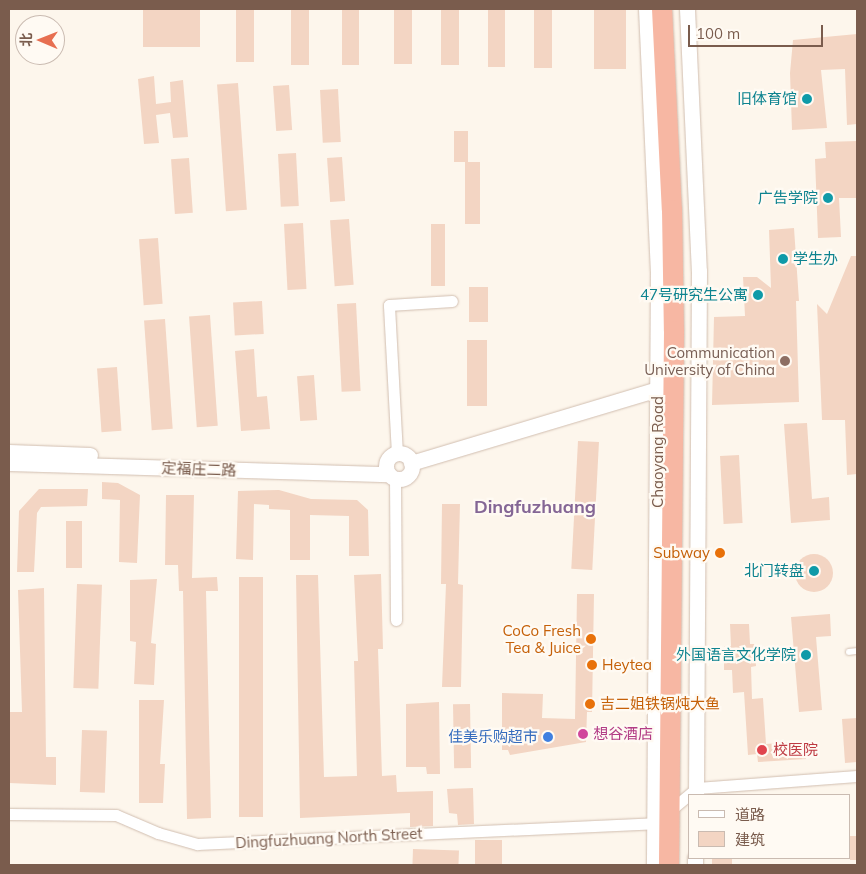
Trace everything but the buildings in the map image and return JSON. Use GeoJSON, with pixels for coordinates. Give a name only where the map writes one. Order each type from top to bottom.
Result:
{"type":"FeatureCollection","features":[{"type":"Feature","properties":{"kind":"highway","name":"Chaoyang Road"},"geometry":{"type":"LineString","coordinates":[[662,9],[672,210],[680,804],[669,865]]}},
{"type":"Feature","properties":{"kind":"highway","name":"Chaoyang Road"},"geometry":{"type":"LineString","coordinates":[[671,9],[683,275],[680,865]]}},
{"type":"Feature","properties":{"kind":"street","name":"Chaoyang Road"},"geometry":{"type":"LineString","coordinates":[[646,9],[657,206],[658,389],[680,804]]}},
{"type":"Feature","properties":{"kind":"street","name":"Chaoyang Road"},"geometry":{"type":"LineString","coordinates":[[654,865],[680,804],[699,271],[688,9]]}},
{"type":"Feature","properties":{"kind":"street"},"geometry":{"type":"LineString","coordinates":[[397,454],[389,305],[452,301]]}},
{"type":"Feature","properties":{"kind":"street"},"geometry":{"type":"LineString","coordinates":[[412,463],[658,389]]}},
{"type":"Feature","properties":{"kind":"street","name":"定福庄二路"},"geometry":{"type":"LineString","coordinates":[[9,452],[390,473]]}},
{"type":"Feature","properties":{"kind":"street"},"geometry":{"type":"LineString","coordinates":[[396,620],[389,459],[397,454],[407,456],[412,463]]}},
{"type":"Feature","properties":{"kind":"street","name":"定福庄二路"},"geometry":{"type":"LineString","coordinates":[[9,463],[390,473]]}},
{"type":"Feature","properties":{"kind":"street"},"geometry":{"type":"LineString","coordinates":[[390,473],[408,476],[412,463]]}},
{"type":"Feature","properties":{"kind":"street","name":"Dingfuzhuang North Street"},"geometry":{"type":"LineString","coordinates":[[743,794],[857,776]]}},
{"type":"Feature","properties":{"kind":"street","name":"Dingfuzhuang North Street"},"geometry":{"type":"LineString","coordinates":[[9,814],[116,815],[158,833],[197,844],[680,804]]}},
{"type":"Feature","properties":{"kind":"lane"},"geometry":{"type":"LineString","coordinates":[[849,652],[857,651]]}},
{"type":"Feature","properties":{"kind":"place","name":"旧体育馆"},"geometry":{"type":"Point","coordinates":[807,99]}},
{"type":"Feature","properties":{"kind":"place","name":"广告学院"},"geometry":{"type":"Point","coordinates":[828,198]}},
{"type":"Feature","properties":{"kind":"place","name":"学生办"},"geometry":{"type":"Point","coordinates":[783,259]}},
{"type":"Feature","properties":{"kind":"place","name":"47号研究生公寓"},"geometry":{"type":"Point","coordinates":[758,295]}},
{"type":"Feature","properties":{"kind":"place","name":"Communication University of China"},"geometry":{"type":"Point","coordinates":[785,361]}},
{"type":"Feature","properties":{"kind":"place","name":"Subway"},"geometry":{"type":"Point","coordinates":[720,553]}},
{"type":"Feature","properties":{"kind":"place","name":"北门转盘"},"geometry":{"type":"Point","coordinates":[814,571]}},
{"type":"Feature","properties":{"kind":"place","name":"CoCo Fresh Tea & Juice"},"geometry":{"type":"Point","coordinates":[591,639]}},
{"type":"Feature","properties":{"kind":"place","name":"外国语言文化学院"},"geometry":{"type":"Point","coordinates":[806,655]}},
{"type":"Feature","properties":{"kind":"place","name":"Heytea"},"geometry":{"type":"Point","coordinates":[592,665]}},
{"type":"Feature","properties":{"kind":"place","name":"吉二姐铁锅炖大鱼"},"geometry":{"type":"Point","coordinates":[590,704]}},
{"type":"Feature","properties":{"kind":"place","name":"想谷酒店"},"geometry":{"type":"Point","coordinates":[583,734]}},
{"type":"Feature","properties":{"kind":"place","name":"佳美乐购超市"},"geometry":{"type":"Point","coordinates":[548,737]}},
{"type":"Feature","properties":{"kind":"place","name":"校医院"},"geometry":{"type":"Point","coordinates":[762,750]}},
{"type":"Feature","properties":{"kind":"district","name":"Dingfuzhuang"},"geometry":{"type":"Point","coordinates":[535,507]}}]}
